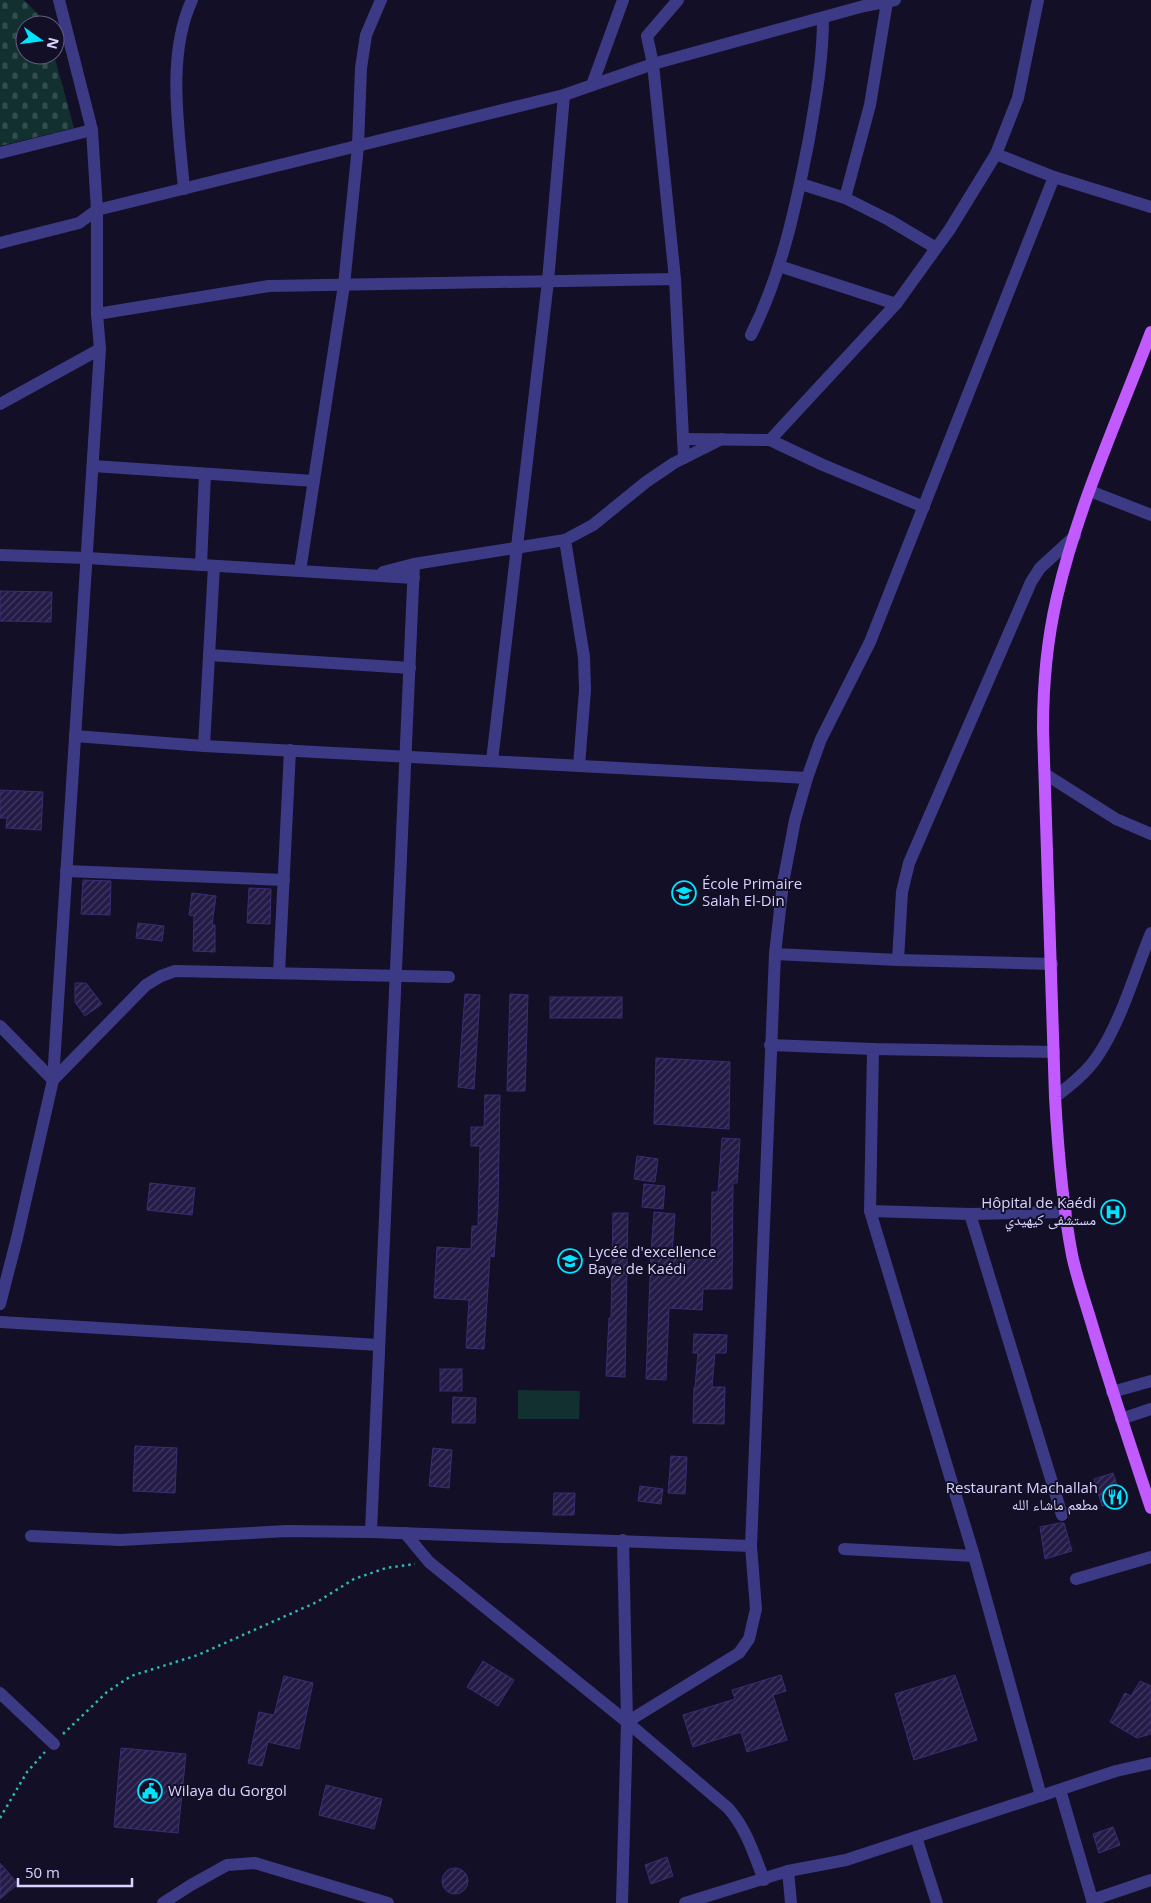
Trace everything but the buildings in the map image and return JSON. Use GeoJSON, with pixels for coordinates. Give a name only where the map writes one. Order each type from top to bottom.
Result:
{"type":"FeatureCollection","features":[{"type":"Feature","properties":{"kind":"main road"},"geometry":{"type":"LineString","coordinates":[[1151,332],[1090,491],[1075,536],[1057,596],[1051,625],[1043,692],[1058,1154],[1073,1256],[1112,1392],[1151,1508]]}},
{"type":"Feature","properties":{"kind":"street"},"geometry":{"type":"LineString","coordinates":[[0,1304],[53,1080],[100,348],[97,314],[97,210],[92,130],[60,0]]}},
{"type":"Feature","properties":{"kind":"street"},"geometry":{"type":"LineString","coordinates":[[184,189],[176,95],[178,48],[192,0]]}},
{"type":"Feature","properties":{"kind":"street"},"geometry":{"type":"LineString","coordinates":[[300,571],[344,285],[358,146],[361,68],[366,36],[381,0]]}},
{"type":"Feature","properties":{"kind":"street"},"geometry":{"type":"LineString","coordinates":[[592,85],[623,0]]}},
{"type":"Feature","properties":{"kind":"street"},"geometry":{"type":"LineString","coordinates":[[678,0],[647,36],[653,64],[675,280],[684,458]]}},
{"type":"Feature","properties":{"kind":"street"},"geometry":{"type":"LineString","coordinates":[[770,440],[896,304],[950,229],[996,154],[1018,98],[1038,0]]}},
{"type":"Feature","properties":{"kind":"street"},"geometry":{"type":"LineString","coordinates":[[0,243],[79,223],[97,210],[564,95],[653,64],[823,18],[865,3],[891,1],[870,105],[845,198]]}},
{"type":"Feature","properties":{"kind":"street"},"geometry":{"type":"LineString","coordinates":[[751,335],[760,317],[779,266],[801,184],[818,93],[823,51],[823,18]]}},
{"type":"Feature","properties":{"kind":"street"},"geometry":{"type":"LineString","coordinates":[[492,761],[548,281],[564,95]]}},
{"type":"Feature","properties":{"kind":"street"},"geometry":{"type":"LineString","coordinates":[[0,152],[92,130]]}},
{"type":"Feature","properties":{"kind":"street"},"geometry":{"type":"LineString","coordinates":[[996,154],[1054,178],[1151,207]]}},
{"type":"Feature","properties":{"kind":"street"},"geometry":{"type":"LineString","coordinates":[[627,1722],[739,1653],[749,1639],[756,1608],[751,1546],[770,1045],[775,954],[787,854],[807,778],[821,739],[870,642],[1054,178]]}},
{"type":"Feature","properties":{"kind":"street"},"geometry":{"type":"LineString","coordinates":[[801,184],[845,198],[889,220],[936,248]]}},
{"type":"Feature","properties":{"kind":"street"},"geometry":{"type":"LineString","coordinates":[[779,266],[896,304]]}},
{"type":"Feature","properties":{"kind":"street"},"geometry":{"type":"LineString","coordinates":[[97,314],[269,286],[675,280]]}},
{"type":"Feature","properties":{"kind":"street"},"geometry":{"type":"LineString","coordinates":[[0,404],[100,348]]}},
{"type":"Feature","properties":{"kind":"street"},"geometry":{"type":"LineString","coordinates":[[682,439],[770,440],[823,465],[924,507]]}},
{"type":"Feature","properties":{"kind":"street"},"geometry":{"type":"LineString","coordinates":[[369,575],[414,564],[565,540],[593,525],[646,482],[684,458],[722,439]]}},
{"type":"Feature","properties":{"kind":"street"},"geometry":{"type":"LineString","coordinates":[[93,466],[314,481]]}},
{"type":"Feature","properties":{"kind":"street"},"geometry":{"type":"LineString","coordinates":[[201,565],[205,474]]}},
{"type":"Feature","properties":{"kind":"street"},"geometry":{"type":"LineString","coordinates":[[1090,491],[1151,515]]}},
{"type":"Feature","properties":{"kind":"street"},"geometry":{"type":"LineString","coordinates":[[898,960],[902,892],[909,864],[1031,582],[1040,568],[1075,536]]}},
{"type":"Feature","properties":{"kind":"street"},"geometry":{"type":"LineString","coordinates":[[565,540],[584,666],[585,690],[579,766]]}},
{"type":"Feature","properties":{"kind":"street"},"geometry":{"type":"LineString","coordinates":[[0,555],[87,558],[414,578]]}},
{"type":"Feature","properties":{"kind":"street"},"geometry":{"type":"LineString","coordinates":[[371,1532],[414,564]]}},
{"type":"Feature","properties":{"kind":"street"},"geometry":{"type":"LineString","coordinates":[[204,746],[214,566]]}},
{"type":"Feature","properties":{"kind":"street"},"geometry":{"type":"LineString","coordinates":[[209,655],[410,668]]}},
{"type":"Feature","properties":{"kind":"street"},"geometry":{"type":"LineString","coordinates":[[75,736],[204,746],[807,778]]}},
{"type":"Feature","properties":{"kind":"street"},"geometry":{"type":"LineString","coordinates":[[279,974],[290,750]]}},
{"type":"Feature","properties":{"kind":"street"},"geometry":{"type":"LineString","coordinates":[[1045,774],[1116,819],[1151,834]]}},
{"type":"Feature","properties":{"kind":"street"},"geometry":{"type":"LineString","coordinates":[[66,871],[284,880]]}},
{"type":"Feature","properties":{"kind":"street"},"geometry":{"type":"LineString","coordinates":[[1055,1097],[1083,1074],[1110,1036],[1147,955],[1151,933]]}},
{"type":"Feature","properties":{"kind":"street"},"geometry":{"type":"LineString","coordinates":[[775,954],[898,960],[1052,964]]}},
{"type":"Feature","properties":{"kind":"street"},"geometry":{"type":"LineString","coordinates":[[53,1080],[146,985],[161,976],[175,972],[449,976]]}},
{"type":"Feature","properties":{"kind":"street"},"geometry":{"type":"LineString","coordinates":[[0,1026],[53,1080]]}},
{"type":"Feature","properties":{"kind":"street"},"geometry":{"type":"LineString","coordinates":[[770,1045],[1054,1052]]}},
{"type":"Feature","properties":{"kind":"street"},"geometry":{"type":"LineString","coordinates":[[873,1049],[870,1211],[974,1556],[1042,1796]]}},
{"type":"Feature","properties":{"kind":"street"},"geometry":{"type":"LineString","coordinates":[[870,1211],[970,1214],[1066,1212]]}},
{"type":"Feature","properties":{"kind":"street"},"geometry":{"type":"LineString","coordinates":[[970,1214],[1062,1515]]}},
{"type":"Feature","properties":{"kind":"street"},"geometry":{"type":"LineString","coordinates":[[0,1322],[379,1345]]}},
{"type":"Feature","properties":{"kind":"street"},"geometry":{"type":"LineString","coordinates":[[1112,1392],[1151,1381]]}},
{"type":"Feature","properties":{"kind":"street"},"geometry":{"type":"LineString","coordinates":[[1121,1419],[1151,1409]]}},
{"type":"Feature","properties":{"kind":"street"},"geometry":{"type":"LineString","coordinates":[[31,1536],[120,1540],[287,1532],[371,1532],[751,1546]]}},
{"type":"Feature","properties":{"kind":"street"},"geometry":{"type":"LineString","coordinates":[[405,1533],[429,1562],[627,1722],[728,1808],[738,1819],[764,1880]]}},
{"type":"Feature","properties":{"kind":"street"},"geometry":{"type":"LineString","coordinates":[[622,1903],[627,1722],[623,1540]]}},
{"type":"Feature","properties":{"kind":"street"},"geometry":{"type":"LineString","coordinates":[[844,1549],[974,1556]]}},
{"type":"Feature","properties":{"kind":"street"},"geometry":{"type":"LineString","coordinates":[[1076,1579],[1151,1557]]}},
{"type":"Feature","properties":{"kind":"street"},"geometry":{"type":"LineString","coordinates":[[0,1694],[54,1744]]}},
{"type":"Feature","properties":{"kind":"street"},"geometry":{"type":"LineString","coordinates":[[685,1903],[788,1871],[846,1860],[1116,1771],[1151,1763]]}},
{"type":"Feature","properties":{"kind":"street"},"geometry":{"type":"LineString","coordinates":[[1060,1790],[1093,1901],[1151,1880]]}},
{"type":"Feature","properties":{"kind":"street"},"geometry":{"type":"LineString","coordinates":[[916,1837],[937,1903]]}},
{"type":"Feature","properties":{"kind":"street"},"geometry":{"type":"LineString","coordinates":[[163,1903],[227,1865],[255,1863],[388,1903]]}},
{"type":"Feature","properties":{"kind":"street"},"geometry":{"type":"LineString","coordinates":[[788,1871],[791,1903]]}},
{"type":"Feature","properties":{"kind":"path"},"geometry":{"type":"LineString","coordinates":[[0,1818],[27,1772],[39,1757],[107,1692],[131,1676],[198,1655],[317,1602],[354,1579],[386,1568],[429,1562]]}},
{"type":"Feature","properties":{"kind":"green space"},"geometry":{"type":"Polygon","coordinates":[[[0,0],[24,0],[39,15],[15,15],[15,65],[57,65],[74,128],[0,146],[0,0]]]}},
{"type":"Feature","properties":{"kind":"green space"},"geometry":{"type":"Polygon","coordinates":[[[518,1390],[580,1391],[579,1419],[518,1419],[518,1390]]]}},
{"type":"Feature","properties":{"kind":"place","name":"École Primaire Salah El-Din"},"geometry":{"type":"Point","coordinates":[684,893]}},
{"type":"Feature","properties":{"kind":"place","name":"Hôpital de Kaédi مستشفى كيهيدي"},"geometry":{"type":"Point","coordinates":[1113,1212]}},
{"type":"Feature","properties":{"kind":"place","name":"Lycée d'excellence Baye de Kaédi"},"geometry":{"type":"Point","coordinates":[570,1261]}},
{"type":"Feature","properties":{"kind":"place","name":"Restaurant Machallah مطعم ماشاء الله"},"geometry":{"type":"Point","coordinates":[1115,1497]}},
{"type":"Feature","properties":{"kind":"place","name":"Wilaya du Gorgol"},"geometry":{"type":"Point","coordinates":[150,1791]}}]}
